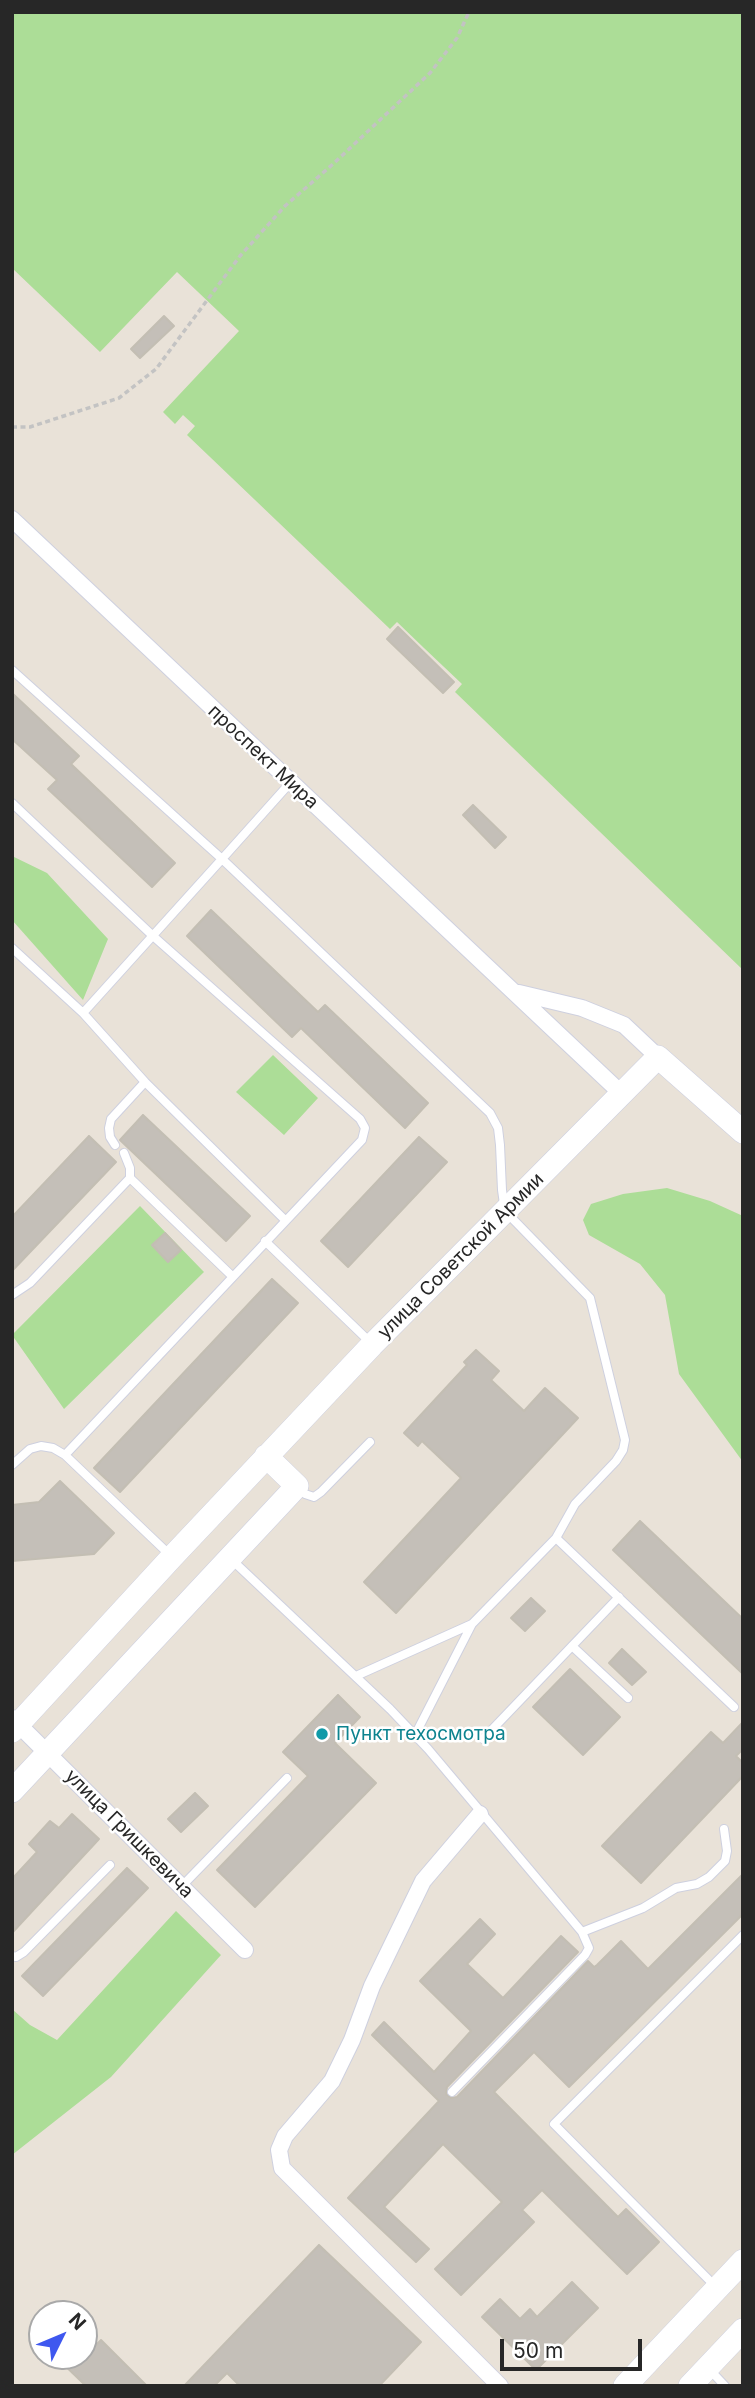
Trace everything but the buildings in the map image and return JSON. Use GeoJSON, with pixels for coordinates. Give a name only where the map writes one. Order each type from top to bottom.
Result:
{"type":"FeatureCollection","features":[{"type":"Feature","properties":{"kind":"street","name":"проспект Мира"},"geometry":{"type":"LineString","coordinates":[[12,520],[622,1094]]}},
{"type":"Feature","properties":{"kind":"street","name":"проспект Мира"},"geometry":{"type":"LineString","coordinates":[[517,993],[582,1009],[624,1025],[743,1132]]}},
{"type":"Feature","properties":{"kind":"street","name":"улица Советской Армии"},"geometry":{"type":"LineString","coordinates":[[14,1724],[372,1345],[658,1057]]}},
{"type":"Feature","properties":{"kind":"street"},"geometry":{"type":"LineString","coordinates":[[12,1791],[297,1486],[266,1456]]}},
{"type":"Feature","properties":{"kind":"street","name":"улица Гришкевича"},"geometry":{"type":"LineString","coordinates":[[14,1724],[48,1752],[245,1950]]}},
{"type":"Feature","properties":{"kind":"street"},"geometry":{"type":"LineString","coordinates":[[480,1814],[423,1881],[372,1986],[352,2040],[332,2081],[285,2136],[279,2150],[282,2168],[500,2386]]}},
{"type":"Feature","properties":{"kind":"street"},"geometry":{"type":"LineString","coordinates":[[625,2386],[743,2261]]}},
{"type":"Feature","properties":{"kind":"street"},"geometry":{"type":"LineString","coordinates":[[690,2386],[743,2330]]}},
{"type":"Feature","properties":{"kind":"lane"},"geometry":{"type":"LineString","coordinates":[[12,670],[222,859],[490,1113],[498,1128],[505,1211],[590,1298],[625,1440],[623,1450],[575,1504],[556,1538],[472,1624],[415,1735]]}},
{"type":"Feature","properties":{"kind":"lane"},"geometry":{"type":"LineString","coordinates":[[83,1013],[290,783]]}},
{"type":"Feature","properties":{"kind":"lane"},"geometry":{"type":"LineString","coordinates":[[12,803],[153,936],[360,1119],[365,1128],[362,1140],[65,1455]]}},
{"type":"Feature","properties":{"kind":"lane"},"geometry":{"type":"LineString","coordinates":[[12,948],[83,1013],[145,1082],[285,1220]]}},
{"type":"Feature","properties":{"kind":"lane"},"geometry":{"type":"LineString","coordinates":[[115,1145],[110,1137],[111,1119],[145,1082]]}},
{"type":"Feature","properties":{"kind":"lane"},"geometry":{"type":"LineString","coordinates":[[124,1153],[131,1178],[232,1276]]}},
{"type":"Feature","properties":{"kind":"lane"},"geometry":{"type":"LineString","coordinates":[[12,1295],[30,1283],[131,1178]]}},
{"type":"Feature","properties":{"kind":"lane"},"geometry":{"type":"LineString","coordinates":[[265,1241],[372,1345]]}},
{"type":"Feature","properties":{"kind":"lane"},"geometry":{"type":"LineString","coordinates":[[297,1486],[304,1494],[314,1497],[370,1442]]}},
{"type":"Feature","properties":{"kind":"lane"},"geometry":{"type":"LineString","coordinates":[[12,1465],[30,1449],[41,1446],[53,1448],[65,1455],[172,1557]]}},
{"type":"Feature","properties":{"kind":"lane"},"geometry":{"type":"LineString","coordinates":[[556,1538],[734,1707]]}},
{"type":"Feature","properties":{"kind":"lane"},"geometry":{"type":"LineString","coordinates":[[230,1558],[415,1735],[582,1932],[589,1948],[452,2092]]}},
{"type":"Feature","properties":{"kind":"lane"},"geometry":{"type":"LineString","coordinates":[[483,1739],[619,1597]]}},
{"type":"Feature","properties":{"kind":"lane"},"geometry":{"type":"LineString","coordinates":[[356,1676],[472,1624]]}},
{"type":"Feature","properties":{"kind":"lane"},"geometry":{"type":"LineString","coordinates":[[572,1646],[628,1698]]}},
{"type":"Feature","properties":{"kind":"lane"},"geometry":{"type":"LineString","coordinates":[[181,1886],[287,1778]]}},
{"type":"Feature","properties":{"kind":"lane"},"geometry":{"type":"LineString","coordinates":[[582,1932],[643,1908],[676,1888],[697,1884],[709,1877],[724,1861],[727,1851],[724,1829]]}},
{"type":"Feature","properties":{"kind":"lane"},"geometry":{"type":"LineString","coordinates":[[12,1956],[16,1957],[24,1952],[110,1865]]}},
{"type":"Feature","properties":{"kind":"lane"},"geometry":{"type":"LineString","coordinates":[[717,2288],[554,2124],[743,1935]]}},
{"type":"Feature","properties":{"kind":"lane"},"geometry":{"type":"LineString","coordinates":[[707,2367],[726,2386]]}},
{"type":"Feature","properties":{"kind":"path"},"geometry":{"type":"LineString","coordinates":[[12,427],[30,427],[119,398],[156,369],[240,257],[285,206],[430,73],[457,38],[470,12]]}},
{"type":"Feature","properties":{"kind":"green space"},"geometry":{"type":"Polygon","coordinates":[[[12,12],[743,12],[743,970],[455,692],[462,684],[397,622],[390,629],[187,435],[195,426],[183,415],[175,424],[163,412],[239,331],[177,272],[100,352],[12,268],[12,12]]]}},
{"type":"Feature","properties":{"kind":"green space"},"geometry":{"type":"Polygon","coordinates":[[[12,856],[47,873],[108,939],[83,1000],[12,920],[12,856]]]}},
{"type":"Feature","properties":{"kind":"green space"},"geometry":{"type":"Polygon","coordinates":[[[273,1055],[318,1098],[284,1135],[236,1092],[273,1055]]]}},
{"type":"Feature","properties":{"kind":"green space"},"geometry":{"type":"Polygon","coordinates":[[[667,1188],[710,1201],[743,1216],[743,1462],[679,1374],[665,1295],[640,1264],[589,1235],[583,1220],[591,1204],[623,1194],[667,1188]]]}},
{"type":"Feature","properties":{"kind":"green space"},"geometry":{"type":"Polygon","coordinates":[[[140,1206],[204,1272],[64,1409],[12,1335],[140,1206]]]}},
{"type":"Feature","properties":{"kind":"green space"},"geometry":{"type":"Polygon","coordinates":[[[176,1911],[221,1955],[111,2077],[12,2155],[12,2009],[30,2025],[57,2040],[176,1911]]]}},
{"type":"Feature","properties":{"kind":"place","name":"Пункт техосмотра"},"geometry":{"type":"Point","coordinates":[322,1734]}}]}
